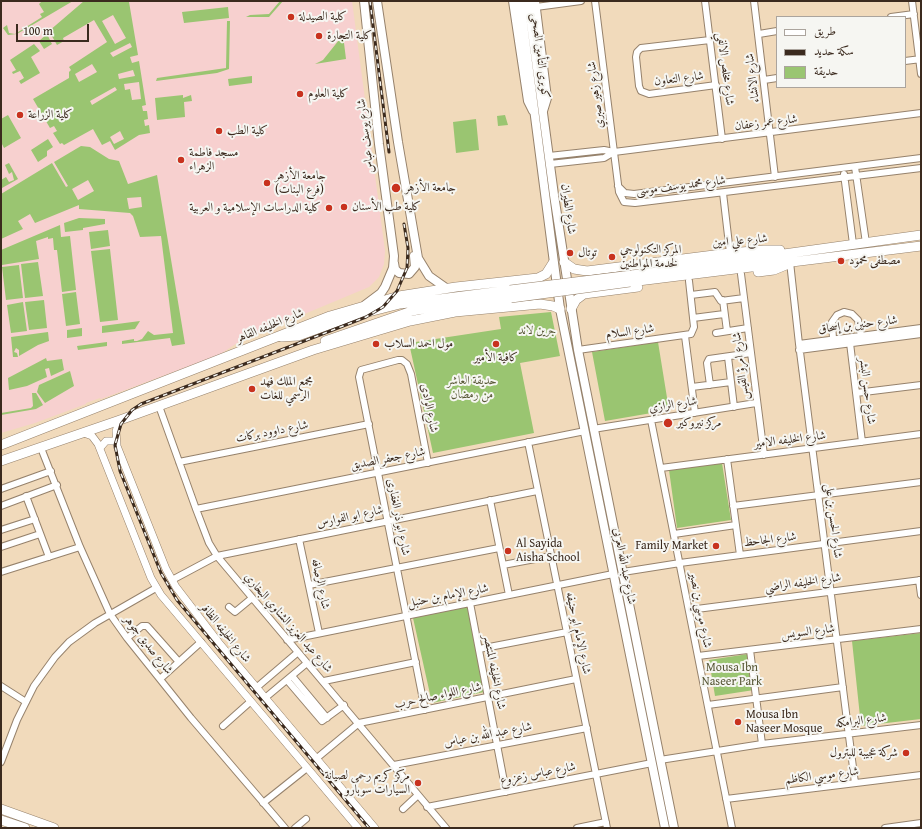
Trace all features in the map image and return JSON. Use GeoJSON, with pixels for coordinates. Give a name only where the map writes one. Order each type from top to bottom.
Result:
{"type":"FeatureCollection","features":[{"type":"Feature","properties":{"kind":"main road","name":"شارع يوسف عباس"},"geometry":{"type":"LineString","coordinates":[[364,1],[379,144],[394,262],[391,275],[381,293],[365,305]]}},
{"type":"Feature","properties":{"kind":"main road"},"geometry":{"type":"LineString","coordinates":[[377,1],[414,241],[418,258],[422,268],[433,280],[446,288]]}},
{"type":"Feature","properties":{"kind":"main road"},"geometry":{"type":"LineString","coordinates":[[514,1],[529,106],[539,112],[547,98],[535,4]]}},
{"type":"Feature","properties":{"kind":"main road","name":"كوبرى التأمين الصحى"},"geometry":{"type":"LineString","coordinates":[[520,1],[539,112]]}},
{"type":"Feature","properties":{"kind":"main road","name":"كوبرى التأمين الصحى"},"geometry":{"type":"LineString","coordinates":[[528,1],[539,112]]}},
{"type":"Feature","properties":{"kind":"main road","name":"شارع الطيران"},"geometry":{"type":"LineString","coordinates":[[539,112],[550,160],[571,309]]}},
{"type":"Feature","properties":{"kind":"main road","name":"شارع الطيران"},"geometry":{"type":"LineString","coordinates":[[539,112],[554,266],[560,309]]}},
{"type":"Feature","properties":{"kind":"main road","name":"شارع علي امين"},"geometry":{"type":"LineString","coordinates":[[571,309],[576,300],[582,295],[774,270],[789,257],[853,244],[921,235]]}},
{"type":"Feature","properties":{"kind":"main road"},"geometry":{"type":"LineString","coordinates":[[394,262],[394,267],[399,273],[406,274],[413,271],[415,265],[414,241]]}},
{"type":"Feature","properties":{"kind":"main road","name":"شارع علي امين"},"geometry":{"type":"LineString","coordinates":[[564,264],[581,271],[604,270],[770,249],[789,257],[921,246]]}},
{"type":"Feature","properties":{"kind":"main road"},"geometry":{"type":"LineString","coordinates":[[1,461],[120,420],[312,350],[336,336],[412,311],[451,304],[512,298],[631,279],[789,257]]}},
{"type":"Feature","properties":{"kind":"main road"},"geometry":{"type":"LineString","coordinates":[[554,266],[560,273],[564,264]]}},
{"type":"Feature","properties":{"kind":"main road","name":"شارع الخليفه القاهر"},"geometry":{"type":"LineString","coordinates":[[1,445],[330,316],[365,305],[446,288],[541,277],[554,266]]}},
{"type":"Feature","properties":{"kind":"main road"},"geometry":{"type":"LineString","coordinates":[[604,270],[600,283],[604,291]]}},
{"type":"Feature","properties":{"kind":"main road"},"geometry":{"type":"LineString","coordinates":[[512,298],[521,300],[523,293],[522,286],[518,280]]}},
{"type":"Feature","properties":{"kind":"main road"},"geometry":{"type":"LineString","coordinates":[[276,337],[298,336],[353,316],[400,304],[512,298],[544,304],[560,309],[567,306],[571,309]]}},
{"type":"Feature","properties":{"kind":"main road","name":"شارع عبد الله العربى"},"geometry":{"type":"LineString","coordinates":[[560,309],[665,828]]}},
{"type":"Feature","properties":{"kind":"main road","name":"شارع عبد الله العربى"},"geometry":{"type":"LineString","coordinates":[[571,309],[593,429],[635,628],[674,828]]}},
{"type":"Feature","properties":{"kind":"main road"},"geometry":{"type":"LineString","coordinates":[[624,630],[635,628]]}},
{"type":"Feature","properties":{"kind":"main road"},"geometry":{"type":"LineString","coordinates":[[628,650],[633,647],[638,648]]}},
{"type":"Feature","properties":{"kind":"main road"},"geometry":{"type":"LineString","coordinates":[[1,809],[54,828]]}},
{"type":"Feature","properties":{"kind":"main road"},"geometry":{"type":"LineString","coordinates":[[1,820],[25,828]]}},
{"type":"Feature","properties":{"kind":"street"},"geometry":{"type":"LineString","coordinates":[[535,4],[582,1]]}},
{"type":"Feature","properties":{"kind":"street","name":"شارع زهير صبري"},"geometry":{"type":"LineString","coordinates":[[595,1],[618,186]]}},
{"type":"Feature","properties":{"kind":"street","name":"شارع مخلص الالفي"},"geometry":{"type":"LineString","coordinates":[[705,1],[722,140]]}},
{"type":"Feature","properties":{"kind":"street","name":"شارع الانشاء"},"geometry":{"type":"LineString","coordinates":[[754,1],[775,177]]}},
{"type":"Feature","properties":{"kind":"street"},"geometry":{"type":"LineString","coordinates":[[912,1],[921,74]]}},
{"type":"Feature","properties":{"kind":"street"},"geometry":{"type":"LineString","coordinates":[[899,16],[914,14]]}},
{"type":"Feature","properties":{"kind":"street"},"geometry":{"type":"LineString","coordinates":[[758,34],[776,31]]}},
{"type":"Feature","properties":{"kind":"street","name":"شارع التعاون"},"geometry":{"type":"LineString","coordinates":[[710,40],[641,48],[637,52],[636,58],[639,86],[641,91],[648,94],[716,85]]}},
{"type":"Feature","properties":{"kind":"street"},"geometry":{"type":"LineString","coordinates":[[906,61],[920,59]]}},
{"type":"Feature","properties":{"kind":"street"},"geometry":{"type":"LineString","coordinates":[[764,80],[776,78]]}},
{"type":"Feature","properties":{"kind":"street","name":"شارع عمر زعفان"},"geometry":{"type":"LineString","coordinates":[[550,160],[604,158],[614,152],[722,140],[921,113]]}},
{"type":"Feature","properties":{"kind":"street","name":"شارع محمد يوسف موسى"},"geometry":{"type":"LineString","coordinates":[[618,186],[625,193],[634,194],[921,158]]}},
{"type":"Feature","properties":{"kind":"street"},"geometry":{"type":"LineString","coordinates":[[855,167],[866,243]]}},
{"type":"Feature","properties":{"kind":"street"},"geometry":{"type":"LineString","coordinates":[[843,168],[853,244]]}},
{"type":"Feature","properties":{"kind":"street","name":"شارع محمد يوسف موسى"},"geometry":{"type":"LineString","coordinates":[[618,186],[621,199],[627,203],[635,203],[921,168]]}},
{"type":"Feature","properties":{"kind":"street"},"geometry":{"type":"LineString","coordinates":[[723,193],[730,253]]}},
{"type":"Feature","properties":{"kind":"street"},"geometry":{"type":"LineString","coordinates":[[634,194],[635,203]]}},
{"type":"Feature","properties":{"kind":"street","name":"شارع الحسن بن على"},"geometry":{"type":"LineString","coordinates":[[789,257],[799,347],[838,639],[855,783]]}},
{"type":"Feature","properties":{"kind":"street","name":"شارع امرؤ القيس"},"geometry":{"type":"LineString","coordinates":[[741,274],[756,403],[764,455]]}},
{"type":"Feature","properties":{"kind":"street"},"geometry":{"type":"LineString","coordinates":[[689,281],[693,332],[685,336],[695,413]]}},
{"type":"Feature","properties":{"kind":"street"},"geometry":{"type":"LineString","coordinates":[[691,295],[715,292],[719,300],[744,298]]}},
{"type":"Feature","properties":{"kind":"street"},"geometry":{"type":"LineString","coordinates":[[723,300],[727,331]]}},
{"type":"Feature","properties":{"kind":"street"},"geometry":{"type":"LineString","coordinates":[[833,339],[832,322],[837,315],[844,312],[852,314],[858,320],[861,336]]}},
{"type":"Feature","properties":{"kind":"street"},"geometry":{"type":"LineString","coordinates":[[693,318],[724,314]]}},
{"type":"Feature","properties":{"kind":"street"},"geometry":{"type":"LineString","coordinates":[[716,333],[748,328]]}},
{"type":"Feature","properties":{"kind":"street","name":"شارع حنين بن إسحاق"},"geometry":{"type":"LineString","coordinates":[[814,345],[833,339],[921,328]]}},
{"type":"Feature","properties":{"kind":"street","name":"شارع حنين بن إسحاق"},"geometry":{"type":"LineString","coordinates":[[799,347],[850,343],[921,334]]}},
{"type":"Feature","properties":{"kind":"street","name":"شارع السلام"},"geometry":{"type":"LineString","coordinates":[[578,350],[685,336]]}},
{"type":"Feature","properties":{"kind":"street","name":"شارع حسن البشر"},"geometry":{"type":"LineString","coordinates":[[850,343],[862,442]]}},
{"type":"Feature","properties":{"kind":"street"},"geometry":{"type":"LineString","coordinates":[[710,385],[708,360],[751,353]]}},
{"type":"Feature","properties":{"kind":"street"},"geometry":{"type":"LineString","coordinates":[[728,357],[734,406]]}},
{"type":"Feature","properties":{"kind":"street","name":"شارع ابو ذر الغفارى"},"geometry":{"type":"LineString","coordinates":[[402,360],[360,372],[360,377],[426,710]]}},
{"type":"Feature","properties":{"kind":"street","name":"شارع الوادى"},"geometry":{"type":"LineString","coordinates":[[402,360],[408,367],[411,374],[428,463]]}},
{"type":"Feature","properties":{"kind":"street"},"geometry":{"type":"LineString","coordinates":[[692,387],[731,382]]}},
{"type":"Feature","properties":{"kind":"street"},"geometry":{"type":"LineString","coordinates":[[856,393],[921,385]]}},
{"type":"Feature","properties":{"kind":"street","name":"شارع الرازي"},"geometry":{"type":"LineString","coordinates":[[593,429],[756,403]]}},
{"type":"Feature","properties":{"kind":"street","name":"شارع عبد العزيز الشناوي البخاري"},"geometry":{"type":"LineString","coordinates":[[159,406],[209,543],[217,556],[297,653],[324,681],[427,807],[446,828]]}},
{"type":"Feature","properties":{"kind":"street"},"geometry":{"type":"LineString","coordinates":[[100,448],[106,441],[116,441],[116,431],[120,420]]}},
{"type":"Feature","properties":{"kind":"street","name":"شارع موسي بن نصير"},"geometry":{"type":"LineString","coordinates":[[652,420],[732,828]]}},
{"type":"Feature","properties":{"kind":"street","name":"شارع داوود بركات"},"geometry":{"type":"LineString","coordinates":[[179,462],[369,424]]}},
{"type":"Feature","properties":{"kind":"street","name":"شارع جعفر الصديق"},"geometry":{"type":"LineString","coordinates":[[196,509],[585,431]]}},
{"type":"Feature","properties":{"kind":"street","name":"شارع الخليفه الظافر"},"geometry":{"type":"LineString","coordinates":[[84,432],[94,438],[100,448],[156,588],[165,601],[250,702],[358,828]]}},
{"type":"Feature","properties":{"kind":"street","name":"شارع الخليفه الامير"},"geometry":{"type":"LineString","coordinates":[[661,468],[921,434]]}},
{"type":"Feature","properties":{"kind":"street","name":"شارع الخليفه الظافر"},"geometry":{"type":"LineString","coordinates":[[116,441],[172,580],[180,594],[242,672],[317,758],[375,828]]}},
{"type":"Feature","properties":{"kind":"street","name":"شارع الإمام ابو حنيفه"},"geometry":{"type":"LineString","coordinates":[[528,442],[606,825]]}},
{"type":"Feature","properties":{"kind":"street","name":"شارع صديق جوهر"},"geometry":{"type":"LineString","coordinates":[[41,448],[57,485],[80,547],[110,614],[160,679],[284,828]]}},
{"type":"Feature","properties":{"kind":"street"},"geometry":{"type":"LineString","coordinates":[[727,459],[740,554]]}},
{"type":"Feature","properties":{"kind":"street"},"geometry":{"type":"LineString","coordinates":[[1,489],[51,471]]}},
{"type":"Feature","properties":{"kind":"street"},"geometry":{"type":"LineString","coordinates":[[733,506],[921,482]]}},
{"type":"Feature","properties":{"kind":"street"},"geometry":{"type":"LineString","coordinates":[[1,506],[57,485]]}},
{"type":"Feature","properties":{"kind":"street","name":"شارع ابو الفوارس"},"geometry":{"type":"LineString","coordinates":[[172,580],[217,556],[388,520],[537,491]]}},
{"type":"Feature","properties":{"kind":"street"},"geometry":{"type":"LineString","coordinates":[[26,496],[49,557]]}},
{"type":"Feature","properties":{"kind":"street"},"geometry":{"type":"LineString","coordinates":[[490,500],[509,595]]}},
{"type":"Feature","properties":{"kind":"street"},"geometry":{"type":"LineString","coordinates":[[1,530],[35,519]]}},
{"type":"Feature","properties":{"kind":"street"},"geometry":{"type":"LineString","coordinates":[[674,534],[736,525]]}},
{"type":"Feature","properties":{"kind":"street","name":"شارع الجاحظ"},"geometry":{"type":"LineString","coordinates":[[623,572],[740,554],[921,531]]}},
{"type":"Feature","properties":{"kind":"street"},"geometry":{"type":"LineString","coordinates":[[1,547],[40,534]]}},
{"type":"Feature","properties":{"kind":"street","name":"شارع الرصافه"},"geometry":{"type":"LineString","coordinates":[[299,539],[319,633]]}},
{"type":"Feature","properties":{"kind":"street"},"geometry":{"type":"LineString","coordinates":[[1,572],[80,547]]}},
{"type":"Feature","properties":{"kind":"street"},"geometry":{"type":"LineString","coordinates":[[309,585],[500,548]]}},
{"type":"Feature","properties":{"kind":"street"},"geometry":{"type":"LineString","coordinates":[[503,565],[551,556]]}},
{"type":"Feature","properties":{"kind":"street","name":"شارع الإمام بن حنبل"},"geometry":{"type":"LineString","coordinates":[[287,640],[613,574]]}},
{"type":"Feature","properties":{"kind":"street"},"geometry":{"type":"LineString","coordinates":[[920,580],[921,595]]}},
{"type":"Feature","properties":{"kind":"street","name":"شارع الخليفه الراضي"},"geometry":{"type":"LineString","coordinates":[[689,610],[920,580]]}},
{"type":"Feature","properties":{"kind":"street"},"geometry":{"type":"LineString","coordinates":[[1,762],[26,702],[44,671],[69,642],[95,623],[156,588]]}},
{"type":"Feature","properties":{"kind":"street"},"geometry":{"type":"LineString","coordinates":[[229,607],[235,612],[252,598]]}},
{"type":"Feature","properties":{"kind":"street","name":"شارع الخليفه المنتصر"},"geometry":{"type":"LineString","coordinates":[[470,603],[506,792]]}},
{"type":"Feature","properties":{"kind":"street"},"geometry":{"type":"LineString","coordinates":[[127,638],[142,626],[147,626],[179,662]]}},
{"type":"Feature","properties":{"kind":"street","name":"شارع السويس"},"geometry":{"type":"LineString","coordinates":[[698,656],[921,629]]}},
{"type":"Feature","properties":{"kind":"street"},"geometry":{"type":"LineString","coordinates":[[479,649],[567,632]]}},
{"type":"Feature","properties":{"kind":"street"},"geometry":{"type":"LineString","coordinates":[[160,679],[201,642]]}},
{"type":"Feature","properties":{"kind":"street"},"geometry":{"type":"LineString","coordinates":[[750,650],[762,744]]}},
{"type":"Feature","properties":{"kind":"street"},"geometry":{"type":"LineString","coordinates":[[256,688],[297,653]]}},
{"type":"Feature","properties":{"kind":"street"},"geometry":{"type":"LineString","coordinates":[[324,681],[416,662]]}},
{"type":"Feature","properties":{"kind":"street"},"geometry":{"type":"LineString","coordinates":[[265,698],[307,663]]}},
{"type":"Feature","properties":{"kind":"street"},"geometry":{"type":"LineString","coordinates":[[232,680],[242,672]]}},
{"type":"Feature","properties":{"kind":"street"},"geometry":{"type":"LineString","coordinates":[[289,678],[321,721],[344,705]]}},
{"type":"Feature","properties":{"kind":"street","name":"شارع اللواء صالح حرب"},"geometry":{"type":"LineString","coordinates":[[317,758],[359,723],[576,679]]}},
{"type":"Feature","properties":{"kind":"street"},"geometry":{"type":"LineString","coordinates":[[1,686],[26,702]]}},
{"type":"Feature","properties":{"kind":"street"},"geometry":{"type":"LineString","coordinates":[[708,705],[843,687]]}},
{"type":"Feature","properties":{"kind":"street"},"geometry":{"type":"LineString","coordinates":[[223,726],[250,702]]}},
{"type":"Feature","properties":{"kind":"street","name":"شارع البرامكه"},"geometry":{"type":"LineString","coordinates":[[660,760],[716,750],[921,725]]}},
{"type":"Feature","properties":{"kind":"street","name":"شارع عبد الله بن عباس"},"geometry":{"type":"LineString","coordinates":[[394,765],[497,744],[587,728]]}},
{"type":"Feature","properties":{"kind":"street","name":"شارع عباس زعزوع"},"geometry":{"type":"LineString","coordinates":[[427,807],[652,764]]}},
{"type":"Feature","properties":{"kind":"street"},"geometry":{"type":"LineString","coordinates":[[263,802],[306,768]]}},
{"type":"Feature","properties":{"kind":"street","name":"شارع موسي الكاظم"},"geometry":{"type":"LineString","coordinates":[[726,799],[921,775]]}},
{"type":"Feature","properties":{"kind":"street"},"geometry":{"type":"LineString","coordinates":[[403,809],[418,795]]}},
{"type":"Feature","properties":{"kind":"street"},"geometry":{"type":"LineString","coordinates":[[295,828],[306,818]]}},
{"type":"Feature","properties":{"kind":"street"},"geometry":{"type":"LineString","coordinates":[[885,828],[921,823]]}},
{"type":"Feature","properties":{"kind":"street"},"geometry":{"type":"LineString","coordinates":[[577,828],[606,825]]}},
{"type":"Feature","properties":{"kind":"shaded area"},"geometry":{"type":"Polygon","coordinates":[[[1,1],[352,1],[385,251],[384,264],[379,277],[369,287],[240,341],[219,355],[35,423],[1,433],[1,1]]]}},
{"type":"Feature","properties":{"kind":"green space"},"geometry":{"type":"Polygon","coordinates":[[[42,1],[73,1],[17,34],[8,35],[3,28],[7,25],[9,33],[15,34],[42,17],[40,14],[44,12],[39,4],[42,1]]]}},
{"type":"Feature","properties":{"kind":"green space"},"geometry":{"type":"Polygon","coordinates":[[[84,1],[129,2],[138,55],[130,57],[132,63],[139,61],[146,105],[142,106],[143,111],[147,111],[148,119],[144,120],[145,126],[149,125],[150,133],[139,135],[115,150],[110,141],[102,145],[93,129],[64,145],[62,143],[60,144],[53,133],[57,131],[54,126],[50,128],[33,99],[69,78],[69,72],[71,70],[69,67],[107,42],[94,20],[63,38],[64,41],[57,45],[49,31],[84,1]],[[113,15],[102,21],[115,44],[126,38],[113,15]],[[130,43],[110,53],[113,57],[132,47],[130,43]],[[92,64],[75,74],[79,82],[97,72],[92,64]],[[133,70],[118,74],[119,79],[135,76],[133,70]],[[139,82],[124,84],[125,90],[130,89],[132,100],[141,99],[139,82]],[[115,87],[90,101],[92,105],[117,90],[115,87]],[[120,131],[110,137],[114,144],[124,139],[120,131]]]}},
{"type":"Feature","properties":{"kind":"green space"},"geometry":{"type":"Polygon","coordinates":[[[280,1],[283,1],[269,17],[246,17],[250,15],[269,14],[280,1]]]}},
{"type":"Feature","properties":{"kind":"green space"},"geometry":{"type":"Polygon","coordinates":[[[228,7],[229,18],[184,23],[182,12],[228,7]]]}},
{"type":"Feature","properties":{"kind":"green space"},"geometry":{"type":"Polygon","coordinates":[[[227,21],[230,21],[229,69],[217,73],[156,81],[157,78],[226,68],[227,21]]]}},
{"type":"Feature","properties":{"kind":"green space"},"geometry":{"type":"Polygon","coordinates":[[[47,34],[52,44],[44,49],[39,41],[47,34]]]}},
{"type":"Feature","properties":{"kind":"green space"},"geometry":{"type":"Polygon","coordinates":[[[343,35],[346,59],[315,64],[323,60],[343,35]]]}},
{"type":"Feature","properties":{"kind":"green space"},"geometry":{"type":"Polygon","coordinates":[[[34,44],[40,51],[31,57],[40,73],[21,84],[19,81],[24,78],[20,71],[13,74],[12,72],[16,70],[10,60],[34,44]]]}},
{"type":"Feature","properties":{"kind":"green space"},"geometry":{"type":"Polygon","coordinates":[[[252,76],[252,83],[229,86],[228,79],[252,76]]]}},
{"type":"Feature","properties":{"kind":"green space"},"geometry":{"type":"Polygon","coordinates":[[[183,95],[183,98],[191,95],[192,101],[184,102],[185,117],[157,120],[155,98],[183,95]]]}},
{"type":"Feature","properties":{"kind":"green space"},"geometry":{"type":"Polygon","coordinates":[[[8,115],[21,138],[4,148],[1,142],[1,119],[8,115]]]}},
{"type":"Feature","properties":{"kind":"green space"},"geometry":{"type":"Polygon","coordinates":[[[505,115],[508,125],[498,126],[497,116],[505,115]]]}},
{"type":"Feature","properties":{"kind":"green space"},"geometry":{"type":"Polygon","coordinates":[[[476,119],[479,150],[456,153],[453,122],[476,119]]]}},
{"type":"Feature","properties":{"kind":"green space"},"geometry":{"type":"Polygon","coordinates":[[[48,139],[53,147],[47,151],[47,156],[38,162],[31,150],[48,139]]]}},
{"type":"Feature","properties":{"kind":"green space"},"geometry":{"type":"Polygon","coordinates":[[[81,146],[90,147],[109,159],[119,161],[128,184],[157,175],[185,344],[172,346],[170,338],[122,344],[122,341],[134,339],[134,341],[137,341],[142,339],[148,331],[154,335],[173,333],[161,236],[140,237],[133,216],[130,213],[79,209],[79,205],[35,223],[30,214],[18,221],[23,229],[1,239],[1,194],[52,163],[66,187],[68,186],[54,162],[81,146]],[[88,180],[72,189],[78,200],[94,191],[88,180]],[[141,197],[127,198],[129,209],[142,207],[141,197]]]}},
{"type":"Feature","properties":{"kind":"green space"},"geometry":{"type":"Polygon","coordinates":[[[9,163],[18,179],[2,188],[1,180],[6,177],[9,182],[14,180],[12,172],[9,174],[5,165],[9,163]]]}},
{"type":"Feature","properties":{"kind":"green space"},"geometry":{"type":"Polygon","coordinates":[[[79,218],[105,219],[105,224],[83,228],[83,230],[65,232],[64,223],[79,218]]]}},
{"type":"Feature","properties":{"kind":"green space"},"geometry":{"type":"Polygon","coordinates":[[[60,225],[61,237],[70,236],[76,290],[62,292],[57,250],[54,250],[53,238],[48,239],[48,237],[36,241],[39,259],[2,265],[1,250],[60,225]]]}},
{"type":"Feature","properties":{"kind":"green space"},"geometry":{"type":"Polygon","coordinates":[[[108,230],[110,246],[91,249],[89,232],[108,230]]]}},
{"type":"Feature","properties":{"kind":"green space"},"geometry":{"type":"Polygon","coordinates":[[[110,249],[118,320],[100,322],[91,251],[110,249]]]}},
{"type":"Feature","properties":{"kind":"green space"},"geometry":{"type":"Polygon","coordinates":[[[38,262],[43,296],[25,298],[21,264],[38,262]]]}},
{"type":"Feature","properties":{"kind":"green space"},"geometry":{"type":"Polygon","coordinates":[[[19,265],[23,298],[6,300],[2,267],[19,265]]]}},
{"type":"Feature","properties":{"kind":"green space"},"geometry":{"type":"Polygon","coordinates":[[[76,292],[80,324],[66,326],[62,294],[76,292]]]}},
{"type":"Feature","properties":{"kind":"green space"},"geometry":{"type":"Polygon","coordinates":[[[44,300],[47,328],[29,330],[25,302],[44,300]]]}},
{"type":"Feature","properties":{"kind":"green space"},"geometry":{"type":"Polygon","coordinates":[[[23,302],[27,331],[11,333],[7,305],[23,302]]]}},
{"type":"Feature","properties":{"kind":"green space","name":"حديقة العاشر من رمضان"},"geometry":{"type":"Polygon","coordinates":[[[551,312],[560,356],[520,363],[534,433],[433,453],[409,343],[501,329],[499,317],[551,312]]]}},
{"type":"Feature","properties":{"kind":"green space"},"geometry":{"type":"Polygon","coordinates":[[[140,321],[135,329],[102,333],[102,326],[140,321]]]}},
{"type":"Feature","properties":{"kind":"green space"},"geometry":{"type":"Polygon","coordinates":[[[82,328],[82,336],[67,338],[67,330],[82,328]]]}},
{"type":"Feature","properties":{"kind":"green space"},"geometry":{"type":"Polygon","coordinates":[[[48,332],[49,341],[38,345],[19,356],[19,350],[16,348],[14,352],[17,353],[18,357],[13,357],[11,337],[48,332]]]}},
{"type":"Feature","properties":{"kind":"green space"},"geometry":{"type":"Polygon","coordinates":[[[107,342],[107,346],[78,350],[77,346],[107,342]]]}},
{"type":"Feature","properties":{"kind":"green space"},"geometry":{"type":"Polygon","coordinates":[[[658,342],[669,410],[605,421],[592,352],[658,342]]]}},
{"type":"Feature","properties":{"kind":"green space"},"geometry":{"type":"Polygon","coordinates":[[[46,358],[47,361],[62,359],[64,370],[51,376],[49,368],[45,369],[47,377],[27,386],[9,390],[8,378],[46,358]]]}},
{"type":"Feature","properties":{"kind":"green space"},"geometry":{"type":"Polygon","coordinates":[[[70,371],[74,386],[45,403],[37,392],[39,385],[70,371]]]}},
{"type":"Feature","properties":{"kind":"green space"},"geometry":{"type":"Polygon","coordinates":[[[32,393],[36,393],[43,405],[36,409],[1,415],[1,413],[31,408],[33,406],[32,393]]]}},
{"type":"Feature","properties":{"kind":"green space"},"geometry":{"type":"Polygon","coordinates":[[[722,463],[731,520],[677,528],[669,470],[722,463]]]}},
{"type":"Feature","properties":{"kind":"green space"},"geometry":{"type":"Polygon","coordinates":[[[470,606],[489,691],[432,703],[413,618],[470,606]]]}},
{"type":"Feature","properties":{"kind":"green space"},"geometry":{"type":"Polygon","coordinates":[[[921,633],[921,719],[861,726],[852,641],[921,633]]]}},
{"type":"Feature","properties":{"kind":"green space","name":"Mousa Ibn Naseer Park"},"geometry":{"type":"Polygon","coordinates":[[[748,654],[754,690],[715,696],[709,660],[748,654]]]}},
{"type":"Feature","properties":{"kind":"railway"},"geometry":{"type":"LineString","coordinates":[[370,1],[389,152]]}},
{"type":"Feature","properties":{"kind":"railway"},"geometry":{"type":"LineString","coordinates":[[369,828],[177,600],[161,573],[120,471],[115,445],[121,424],[132,410],[141,404],[366,317],[383,307],[397,291],[407,268],[408,248],[404,224]]}},
{"type":"Feature","properties":{"kind":"place","name":"كلية الصيدلة"},"geometry":{"type":"Point","coordinates":[291,17]}},
{"type":"Feature","properties":{"kind":"place","name":"كلية التجارة"},"geometry":{"type":"Point","coordinates":[319,36]}},
{"type":"Feature","properties":{"kind":"place","name":"كلية العلوم"},"geometry":{"type":"Point","coordinates":[300,94]}},
{"type":"Feature","properties":{"kind":"place","name":"كلية الزراعة"},"geometry":{"type":"Point","coordinates":[20,115]}},
{"type":"Feature","properties":{"kind":"place","name":"كلية الطب"},"geometry":{"type":"Point","coordinates":[219,131]}},
{"type":"Feature","properties":{"kind":"place","name":"مسجد فاطمة الزهراء"},"geometry":{"type":"Point","coordinates":[181,160]}},
{"type":"Feature","properties":{"kind":"place","name":"جامعة الأزهر (فرع البنات)"},"geometry":{"type":"Point","coordinates":[267,183]}},
{"type":"Feature","properties":{"kind":"place","name":"جامعة الأزهر"},"geometry":{"type":"Point","coordinates":[396,188]}},
{"type":"Feature","properties":{"kind":"place","name":"كلية طب الأسنان"},"geometry":{"type":"Point","coordinates":[344,207]}},
{"type":"Feature","properties":{"kind":"place","name":"كلية الدراسات الإسلامية و العربية"},"geometry":{"type":"Point","coordinates":[329,208]}},
{"type":"Feature","properties":{"kind":"place","name":"توتال"},"geometry":{"type":"Point","coordinates":[570,253]}},
{"type":"Feature","properties":{"kind":"place","name":"المركز التكنولوجي لخدمة المواطنين"},"geometry":{"type":"Point","coordinates":[612,257]}},
{"type":"Feature","properties":{"kind":"place","name":"مصطفى محمود"},"geometry":{"type":"Point","coordinates":[841,261]}},
{"type":"Feature","properties":{"kind":"place","name":"مول احمد السلاب"},"geometry":{"type":"Point","coordinates":[376,344]}},
{"type":"Feature","properties":{"kind":"place","name":"كافية الأمير"},"geometry":{"type":"Point","coordinates":[496,344]}},
{"type":"Feature","properties":{"kind":"place","name":"مجمع الملك فهد الرسمي للغات"},"geometry":{"type":"Point","coordinates":[252,389]}},
{"type":"Feature","properties":{"kind":"place","name":"مركز نيروكير"},"geometry":{"type":"Point","coordinates":[668,423]}},
{"type":"Feature","properties":{"kind":"place","name":"Family Market"},"geometry":{"type":"Point","coordinates":[716,546]}},
{"type":"Feature","properties":{"kind":"place","name":"Al Sayida Aisha School"},"geometry":{"type":"Point","coordinates":[508,551]}},
{"type":"Feature","properties":{"kind":"place","name":"Mousa Ibn Naseer Mosque"},"geometry":{"type":"Point","coordinates":[738,722]}},
{"type":"Feature","properties":{"kind":"place","name":"شركة عجيبة للبترول"},"geometry":{"type":"Point","coordinates":[906,753]}},
{"type":"Feature","properties":{"kind":"place","name":"مركز كريم رحمي لصيانة السيارات سوبارو"},"geometry":{"type":"Point","coordinates":[418,783]}},
{"type":"Feature","properties":{"kind":"park label","name":"جرين لاند"},"geometry":{"type":"Point","coordinates":[537,331]}}]}
